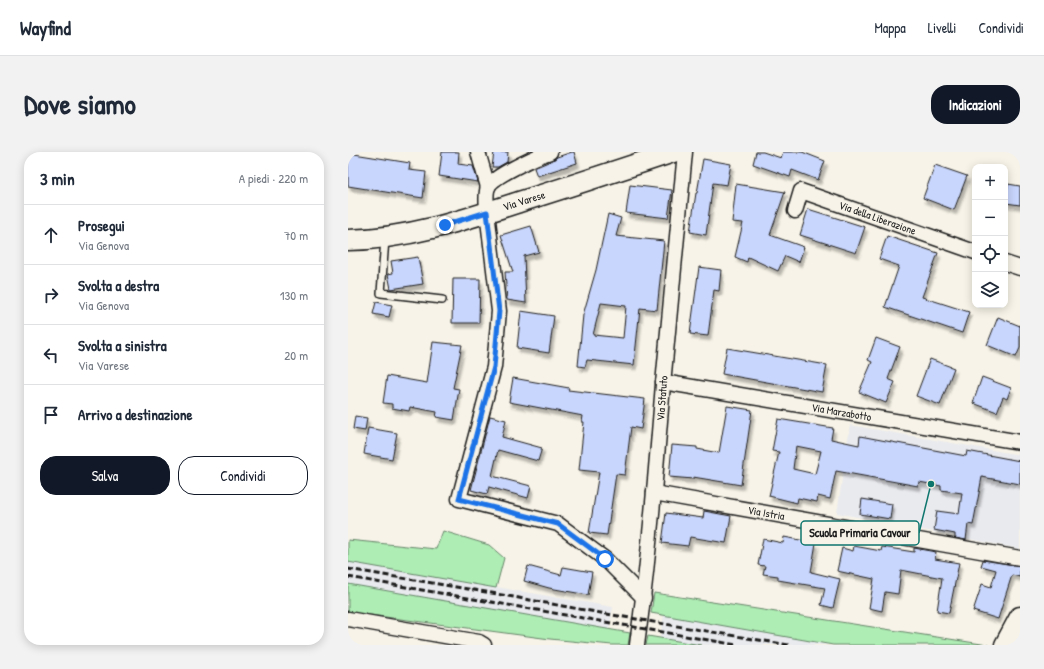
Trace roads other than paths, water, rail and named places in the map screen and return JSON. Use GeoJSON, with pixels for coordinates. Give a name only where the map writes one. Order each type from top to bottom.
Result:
{"type":"FeatureCollection","features":[{"type":"Feature","properties":{"kind":"main road","name":"Via Varese"},"geometry":{"type":"LineString","coordinates":[[348,240],[385,237],[436,227],[487,212],[644,155],[673,152]]}},
{"type":"Feature","properties":{"kind":"main road"},"geometry":{"type":"LineString","coordinates":[[1005,645],[1020,617]]}},
{"type":"Feature","properties":{"kind":"street"},"geometry":{"type":"LineString","coordinates":[[478,152],[488,187],[486,196],[487,212],[499,311],[494,367],[459,499],[558,524],[605,559],[644,598]]}},
{"type":"Feature","properties":{"kind":"street"},"geometry":{"type":"LineString","coordinates":[[488,187],[520,165],[550,152]]}},
{"type":"Feature","properties":{"kind":"street","name":"Via Statuto"},"geometry":{"type":"LineString","coordinates":[[637,645],[644,598],[685,152]]}},
{"type":"Feature","properties":{"kind":"street","name":"Via della Liberazione"},"geometry":{"type":"LineString","coordinates":[[795,211],[801,191],[972,251]]}},
{"type":"Feature","properties":{"kind":"street"},"geometry":{"type":"LineString","coordinates":[[1008,264],[1020,268]]}},
{"type":"Feature","properties":{"kind":"street","name":"Via Marzabotto"},"geometry":{"type":"LineString","coordinates":[[663,382],[1020,442]]}},
{"type":"Feature","properties":{"kind":"street","name":"Via Istria"},"geometry":{"type":"LineString","coordinates":[[654,493],[1020,558]]}},
{"type":"Feature","properties":{"kind":"street"},"geometry":{"type":"LineString","coordinates":[[348,619],[479,642],[484,645]]}},
{"type":"Feature","properties":{"kind":"lane"},"geometry":{"type":"LineString","coordinates":[[385,237],[381,293],[442,300]]}},
{"type":"Feature","properties":{"kind":"railway"},"geometry":{"type":"LineString","coordinates":[[348,569],[789,645]]}},
{"type":"Feature","properties":{"kind":"railway"},"geometry":{"type":"LineString","coordinates":[[348,577],[737,645]]}},
{"type":"Feature","properties":{"kind":"place","name":"Scuola Primaria Cavour"},"geometry":{"type":"Point","coordinates":[931,484]}}]}
